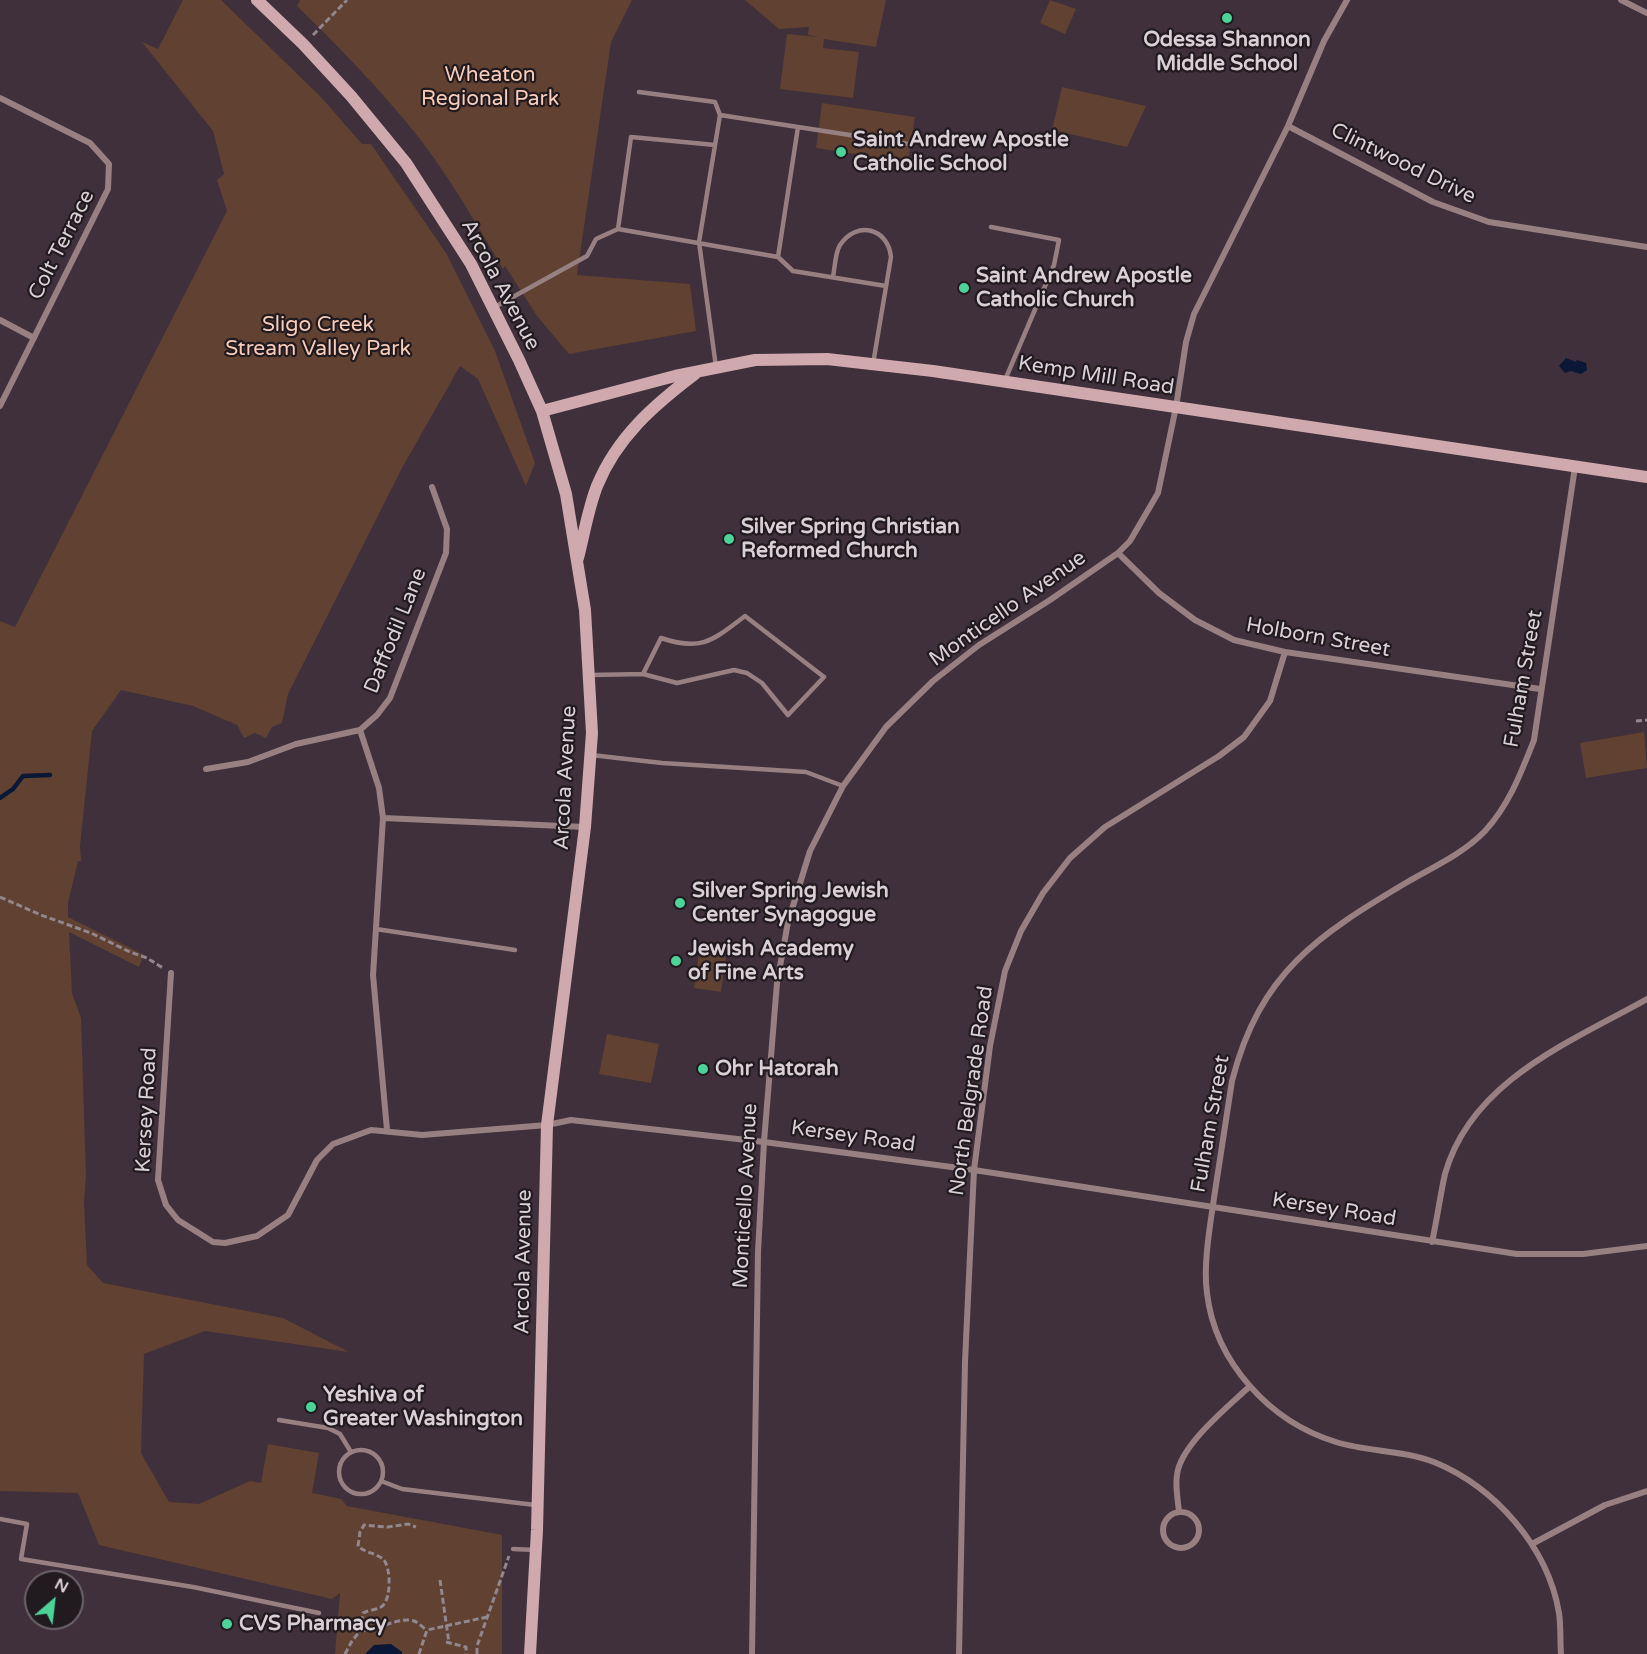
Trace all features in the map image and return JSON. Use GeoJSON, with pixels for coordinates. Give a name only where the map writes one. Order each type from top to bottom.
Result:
{"type":"FeatureCollection","features":[{"type":"Feature","properties":{"kind":"street","name":"Arcola Avenue"},"geometry":{"type":"LineString","coordinates":[[256,0],[303,44],[351,96],[406,163],[471,264],[542,411],[566,494],[585,610],[592,733],[585,827],[547,1125],[536,1550],[530,1654]]}},
{"type":"Feature","properties":{"kind":"street","name":"Monticello Avenue"},"geometry":{"type":"LineString","coordinates":[[752,1654],[758,1252],[764,1142],[777,983],[788,922],[810,852],[843,786],[886,727],[933,681],[979,645],[1118,553],[1130,541],[1158,493],[1176,407],[1186,342],[1194,314],[1288,126],[1324,41],[1347,0]]}},
{"type":"Feature","properties":{"kind":"street"},"geometry":{"type":"LineString","coordinates":[[1621,0],[1647,13]]}},
{"type":"Feature","properties":{"kind":"street","name":"Colt Terrace"},"geometry":{"type":"LineString","coordinates":[[0,98],[90,143],[109,164],[108,189],[0,406]]}},
{"type":"Feature","properties":{"kind":"street","name":"Clintwood Drive"},"geometry":{"type":"LineString","coordinates":[[1288,126],[1433,202],[1489,222],[1647,247]]}},
{"type":"Feature","properties":{"kind":"street"},"geometry":{"type":"LineString","coordinates":[[0,320],[34,338]]}},
{"type":"Feature","properties":{"kind":"street","name":"Kemp Mill Road"},"geometry":{"type":"LineString","coordinates":[[542,411],[698,371],[756,360],[827,359],[1004,382],[1647,477]]}},
{"type":"Feature","properties":{"kind":"street"},"geometry":{"type":"LineString","coordinates":[[577,562],[597,486],[617,448],[632,428],[698,371]]}},
{"type":"Feature","properties":{"kind":"street","name":"Fulham Street"},"geometry":{"type":"LineString","coordinates":[[1561,1654],[1559,1614],[1544,1565],[1532,1544],[1499,1503],[1467,1479],[1434,1462],[1401,1453],[1338,1443],[1308,1431],[1284,1416],[1250,1386],[1223,1350],[1206,1292],[1209,1232],[1232,1082],[1238,1058],[1260,1008],[1295,960],[1324,935],[1355,913],[1468,847],[1502,810],[1518,783],[1534,740],[1575,467]]}},
{"type":"Feature","properties":{"kind":"street","name":"Daffodil Lane"},"geometry":{"type":"LineString","coordinates":[[360,730],[377,715],[390,698],[446,553],[447,529],[432,487]]}},
{"type":"Feature","properties":{"kind":"street","name":"Holborn Street"},"geometry":{"type":"LineString","coordinates":[[1118,553],[1160,593],[1195,620],[1234,640],[1285,652],[1540,689]]}},
{"type":"Feature","properties":{"kind":"street","name":"North Belgrade Road"},"geometry":{"type":"LineString","coordinates":[[960,1654],[965,1362],[974,1170],[990,1046],[1005,971],[1021,931],[1043,893],[1070,858],[1105,827],[1219,756],[1244,737],[1270,701],[1285,652]]}},
{"type":"Feature","properties":{"kind":"street"},"geometry":{"type":"LineString","coordinates":[[206,770],[248,762],[296,744],[360,730],[379,789],[383,818],[373,975],[387,1130]]}},
{"type":"Feature","properties":{"kind":"street"},"geometry":{"type":"LineString","coordinates":[[383,818],[585,827]]}},
{"type":"Feature","properties":{"kind":"street","name":"Kersey Road"},"geometry":{"type":"LineString","coordinates":[[171,973],[158,1180],[166,1205],[178,1220],[213,1242],[225,1243],[257,1236],[288,1215],[317,1160],[333,1144],[371,1130],[422,1135],[547,1125],[571,1120],[764,1142],[974,1170],[1517,1254],[1583,1254],[1647,1246]]}},
{"type":"Feature","properties":{"kind":"street"},"geometry":{"type":"LineString","coordinates":[[1432,1242],[1446,1173],[1457,1146],[1472,1121],[1500,1087],[1525,1068],[1647,999]]}},
{"type":"Feature","properties":{"kind":"street"},"geometry":{"type":"LineString","coordinates":[[1179,1512],[1176,1474],[1183,1456],[1208,1426],[1250,1386]]}},
{"type":"Feature","properties":{"kind":"street"},"geometry":{"type":"LineString","coordinates":[[1532,1544],[1605,1505],[1647,1491]]}},
{"type":"Feature","properties":{"kind":"street"},"geometry":{"type":"LineString","coordinates":[[1179,1512],[1193,1515],[1200,1528],[1196,1542],[1184,1549],[1170,1545],[1163,1533],[1167,1519],[1179,1512]]}},
{"type":"Feature","properties":{"kind":"lane"},"geometry":{"type":"LineString","coordinates":[[639,92],[715,102],[720,115],[699,242],[716,368]]}},
{"type":"Feature","properties":{"kind":"lane"},"geometry":{"type":"LineString","coordinates":[[720,115],[908,144]]}},
{"type":"Feature","properties":{"kind":"lane"},"geometry":{"type":"LineString","coordinates":[[778,257],[798,127]]}},
{"type":"Feature","properties":{"kind":"lane"},"geometry":{"type":"LineString","coordinates":[[618,229],[631,137],[715,145]]}},
{"type":"Feature","properties":{"kind":"lane"},"geometry":{"type":"LineString","coordinates":[[991,227],[1059,240],[1054,265],[1004,382]]}},
{"type":"Feature","properties":{"kind":"lane"},"geometry":{"type":"LineString","coordinates":[[493,308],[587,256],[596,238],[618,229],[778,257],[793,271],[886,286]]}},
{"type":"Feature","properties":{"kind":"lane"},"geometry":{"type":"LineString","coordinates":[[833,277],[838,248],[851,233],[857,230],[870,231],[882,238],[890,249],[891,257],[873,364]]}},
{"type":"Feature","properties":{"kind":"lane"},"geometry":{"type":"LineString","coordinates":[[589,676],[644,674],[676,683],[734,670],[747,673],[762,683],[788,715],[824,677],[745,616],[715,638],[699,644],[680,645],[661,638],[644,674]]}},
{"type":"Feature","properties":{"kind":"lane"},"geometry":{"type":"LineString","coordinates":[[591,755],[662,763],[806,772],[843,786]]}},
{"type":"Feature","properties":{"kind":"lane"},"geometry":{"type":"LineString","coordinates":[[376,929],[515,950]]}},
{"type":"Feature","properties":{"kind":"lane"},"geometry":{"type":"LineString","coordinates":[[279,1420],[328,1428],[340,1434],[351,1452]]}},
{"type":"Feature","properties":{"kind":"lane"},"geometry":{"type":"LineString","coordinates":[[364,1449],[376,1456],[383,1468],[381,1481],[370,1492],[355,1494],[342,1485],[339,1478],[340,1462],[351,1452],[364,1449]]}},
{"type":"Feature","properties":{"kind":"lane"},"geometry":{"type":"LineString","coordinates":[[381,1481],[402,1489],[537,1505]]}},
{"type":"Feature","properties":{"kind":"lane"},"geometry":{"type":"LineString","coordinates":[[0,1519],[27,1524],[21,1559],[193,1587],[319,1613]]}},
{"type":"Feature","properties":{"kind":"lane"},"geometry":{"type":"LineString","coordinates":[[513,1549],[536,1550]]}},
{"type":"Feature","properties":{"kind":"path"},"geometry":{"type":"LineString","coordinates":[[303,44],[347,0]]}},
{"type":"Feature","properties":{"kind":"path"},"geometry":{"type":"LineString","coordinates":[[1636,721],[1647,720]]}},
{"type":"Feature","properties":{"kind":"path"},"geometry":{"type":"LineString","coordinates":[[0,897],[98,936],[147,958],[171,973]]}},
{"type":"Feature","properties":{"kind":"path"},"geometry":{"type":"LineString","coordinates":[[345,1653],[360,1631],[363,1613],[381,1607],[387,1601],[390,1584],[386,1563],[381,1557],[362,1550],[358,1546],[360,1532],[364,1525],[388,1527],[408,1524],[416,1527]]}},
{"type":"Feature","properties":{"kind":"path"},"geometry":{"type":"LineString","coordinates":[[477,1654],[477,1646],[513,1549]]}},
{"type":"Feature","properties":{"kind":"path"},"geometry":{"type":"LineString","coordinates":[[440,1580],[448,1626],[448,1643],[466,1647],[466,1654]]}},
{"type":"Feature","properties":{"kind":"path"},"geometry":{"type":"LineString","coordinates":[[360,1631],[370,1631],[404,1621],[415,1621],[427,1630],[488,1617]]}},
{"type":"Feature","properties":{"kind":"path"},"geometry":{"type":"LineString","coordinates":[[419,1654],[427,1630]]}},
{"type":"Feature","properties":{"kind":"green space","name":"Sligo Creek Stream Valley Park"},"geometry":{"type":"Polygon","coordinates":[[[183,0],[221,0],[321,97],[362,144],[371,144],[446,253],[495,351],[535,463],[526,486],[478,379],[460,366],[402,468],[288,694],[282,723],[272,727],[266,738],[255,733],[244,738],[237,725],[193,706],[121,690],[92,731],[80,846],[81,861],[78,861],[68,903],[68,917],[144,955],[139,967],[69,932],[72,993],[81,1018],[87,1265],[103,1283],[283,1318],[349,1352],[205,1331],[144,1354],[141,1453],[169,1502],[199,1504],[250,1481],[261,1483],[268,1444],[319,1453],[312,1493],[341,1499],[347,1506],[502,1535],[502,1654],[335,1654],[340,1593],[332,1599],[99,1545],[78,1493],[0,1491],[0,621],[15,627],[227,211],[217,180],[224,174],[213,131],[142,42],[158,49],[183,0]]]}},
{"type":"Feature","properties":{"kind":"green space","name":"Wheaton Regional Park"},"geometry":{"type":"Polygon","coordinates":[[[300,0],[632,0],[611,42],[577,275],[690,284],[696,331],[569,354],[537,316],[505,266],[503,269],[451,183],[416,134],[358,68],[297,6],[300,0]]]}},
{"type":"Feature","properties":{"kind":"green space"},"geometry":{"type":"Polygon","coordinates":[[[745,0],[886,0],[876,47],[824,39],[823,48],[859,52],[853,98],[780,89],[787,34],[819,37],[808,35],[809,27],[779,29],[745,0]]]}},
{"type":"Feature","properties":{"kind":"green space"},"geometry":{"type":"Polygon","coordinates":[[[1050,0],[1076,9],[1065,34],[1040,23],[1050,0]]]}},
{"type":"Feature","properties":{"kind":"green space"},"geometry":{"type":"Polygon","coordinates":[[[1062,87],[1146,106],[1127,147],[1052,130],[1062,87]]]}},
{"type":"Feature","properties":{"kind":"green space"},"geometry":{"type":"Polygon","coordinates":[[[822,103],[915,117],[908,162],[816,148],[822,103]]]}},
{"type":"Feature","properties":{"kind":"green space"},"geometry":{"type":"Polygon","coordinates":[[[1644,732],[1647,768],[1586,778],[1580,743],[1644,732]]]}},
{"type":"Feature","properties":{"kind":"green space"},"geometry":{"type":"Polygon","coordinates":[[[699,953],[726,957],[721,992],[694,988],[699,953]]]}},
{"type":"Feature","properties":{"kind":"green space"},"geometry":{"type":"Polygon","coordinates":[[[607,1034],[659,1044],[651,1083],[599,1074],[607,1034]]]}},
{"type":"Feature","properties":{"kind":"water"},"geometry":{"type":"Polygon","coordinates":[[[1566,358],[1586,363],[1587,370],[1581,374],[1571,371],[1565,373],[1559,366],[1566,358]]]}},
{"type":"Feature","properties":{"kind":"water"},"geometry":{"type":"Polygon","coordinates":[[[391,1644],[402,1654],[365,1654],[374,1645],[391,1644]]]}},
{"type":"Feature","properties":{"kind":"waterway"},"geometry":{"type":"LineString","coordinates":[[0,798],[13,789],[23,776],[50,775]]}},
{"type":"Feature","properties":{"kind":"place","name":"Odessa Shannon Middle School"},"geometry":{"type":"Point","coordinates":[1227,18]}},
{"type":"Feature","properties":{"kind":"place","name":"Saint Andrew Apostle Catholic School"},"geometry":{"type":"Point","coordinates":[841,152]}},
{"type":"Feature","properties":{"kind":"place","name":"Saint Andrew Apostle Catholic Church"},"geometry":{"type":"Point","coordinates":[964,288]}},
{"type":"Feature","properties":{"kind":"place","name":"Silver Spring Christian Reformed Church"},"geometry":{"type":"Point","coordinates":[729,539]}},
{"type":"Feature","properties":{"kind":"place","name":"Silver Spring Jewish Center Synagogue"},"geometry":{"type":"Point","coordinates":[680,903]}},
{"type":"Feature","properties":{"kind":"place","name":"Jewish Academy of Fine Arts"},"geometry":{"type":"Point","coordinates":[676,961]}},
{"type":"Feature","properties":{"kind":"place","name":"Ohr Hatorah"},"geometry":{"type":"Point","coordinates":[703,1069]}},
{"type":"Feature","properties":{"kind":"place","name":"Yeshiva of Greater Washington"},"geometry":{"type":"Point","coordinates":[311,1407]}},
{"type":"Feature","properties":{"kind":"place","name":"CVS Pharmacy"},"geometry":{"type":"Point","coordinates":[227,1624]}}]}
